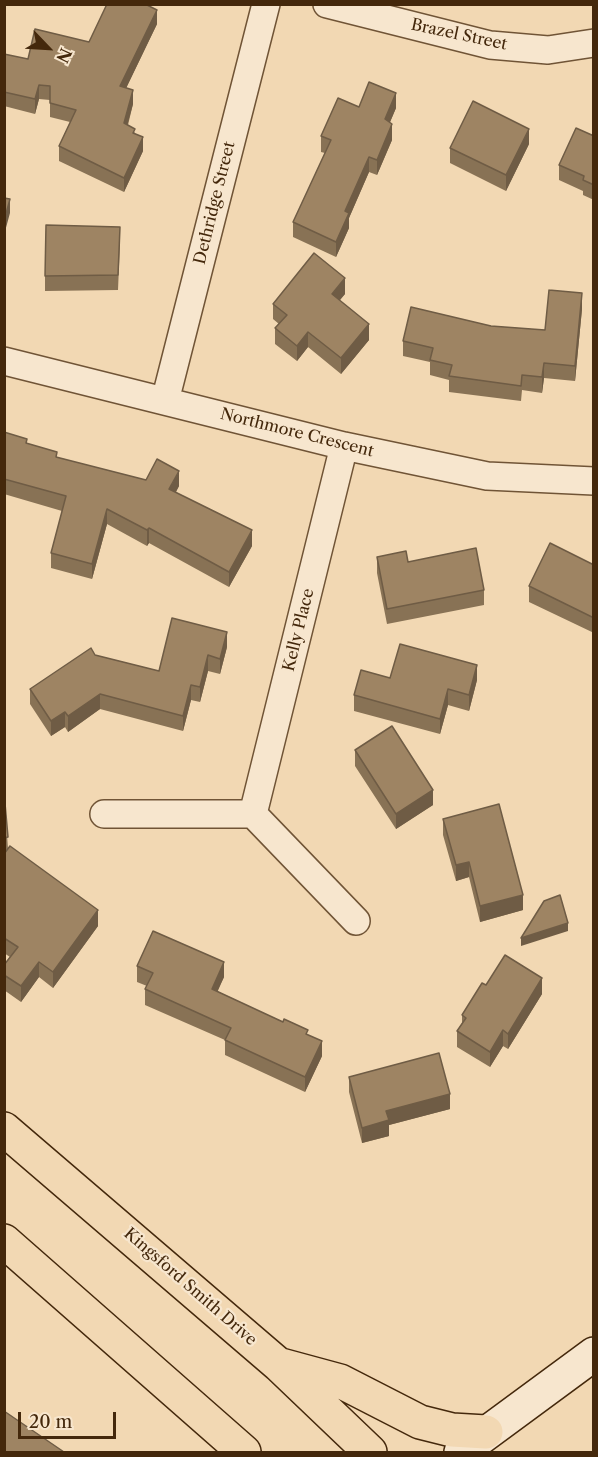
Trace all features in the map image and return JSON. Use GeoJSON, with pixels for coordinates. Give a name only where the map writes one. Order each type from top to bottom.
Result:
{"type":"FeatureCollection","features":[{"type":"Feature","properties":{"kind":"main road","name":"Kingsford Smith Drive"},"geometry":{"type":"LineString","coordinates":[[4,1129],[279,1365],[370,1452]]}},
{"type":"Feature","properties":{"kind":"main road"},"geometry":{"type":"LineString","coordinates":[[4,1241],[244,1452]]}},
{"type":"Feature","properties":{"kind":"main road"},"geometry":{"type":"LineString","coordinates":[[461,1452],[594,1354]]}},
{"type":"Feature","properties":{"kind":"main road"},"geometry":{"type":"LineString","coordinates":[[279,1365],[340,1381],[420,1422],[452,1430],[486,1432]]}},
{"type":"Feature","properties":{"kind":"street","name":"Dethridge Street"},"geometry":{"type":"LineString","coordinates":[[165,401],[266,4]]}},
{"type":"Feature","properties":{"kind":"street","name":"Brazel Street"},"geometry":{"type":"LineString","coordinates":[[327,4],[490,45],[548,50],[594,43]]}},
{"type":"Feature","properties":{"kind":"street","name":"Northmore Crescent"},"geometry":{"type":"LineString","coordinates":[[4,361],[344,446],[487,476],[572,482],[594,481]]}},
{"type":"Feature","properties":{"kind":"street","name":"Kelly Place"},"geometry":{"type":"LineString","coordinates":[[253,814],[344,446]]}},
{"type":"Feature","properties":{"kind":"street"},"geometry":{"type":"LineString","coordinates":[[104,814],[253,814],[356,921]]}},
{"type":"Feature","properties":{"kind":"building"},"geometry":{"type":"Polygon","coordinates":[[[107,4],[145,4],[157,10],[120,86],[133,90],[124,123],[135,129],[133,133],[143,137],[124,178],[59,146],[76,110],[50,103],[50,86],[39,85],[35,99],[4,92],[4,54],[28,59],[35,29],[89,42],[107,4]]]}},
{"type":"Feature","properties":{"kind":"building"},"geometry":{"type":"Polygon","coordinates":[[[369,82],[396,93],[385,119],[392,124],[377,160],[369,157],[345,211],[349,213],[336,242],[293,222],[331,140],[321,136],[338,98],[359,107],[369,82]]]}},
{"type":"Feature","properties":{"kind":"building"},"geometry":{"type":"Polygon","coordinates":[[[473,101],[529,129],[506,175],[450,148],[473,101]]]}},
{"type":"Feature","properties":{"kind":"building"},"geometry":{"type":"Polygon","coordinates":[[[576,128],[594,136],[594,185],[583,180],[584,176],[559,165],[576,128]]]}},
{"type":"Feature","properties":{"kind":"building"},"geometry":{"type":"Polygon","coordinates":[[[4,198],[10,199],[4,221],[4,198]]]}},
{"type":"Feature","properties":{"kind":"building"},"geometry":{"type":"Polygon","coordinates":[[[46,225],[120,227],[118,275],[45,276],[46,225]]]}},
{"type":"Feature","properties":{"kind":"building"},"geometry":{"type":"Polygon","coordinates":[[[314,253],[345,278],[332,294],[369,324],[341,358],[308,332],[297,346],[275,328],[287,315],[273,304],[314,253]]]}},
{"type":"Feature","properties":{"kind":"building"},"geometry":{"type":"Polygon","coordinates":[[[549,290],[582,293],[575,366],[544,363],[542,377],[522,375],[521,386],[449,376],[452,365],[430,360],[433,348],[403,341],[411,307],[491,326],[545,330],[549,290]]]}},
{"type":"Feature","properties":{"kind":"building"},"geometry":{"type":"Polygon","coordinates":[[[4,432],[27,439],[26,443],[57,452],[56,457],[146,480],[157,459],[179,471],[169,489],[252,530],[229,572],[149,528],[147,530],[107,509],[92,564],[51,553],[66,496],[4,479],[4,432]]]}},
{"type":"Feature","properties":{"kind":"building"},"geometry":{"type":"Polygon","coordinates":[[[550,543],[594,565],[594,618],[529,586],[550,543]]]}},
{"type":"Feature","properties":{"kind":"building"},"geometry":{"type":"Polygon","coordinates":[[[476,548],[484,590],[387,609],[377,557],[406,551],[408,562],[476,548]]]}},
{"type":"Feature","properties":{"kind":"building"},"geometry":{"type":"Polygon","coordinates":[[[172,618],[227,632],[220,659],[208,655],[200,687],[191,685],[183,716],[100,694],[68,716],[65,712],[51,721],[30,689],[91,648],[95,655],[159,671],[172,618]]]}},
{"type":"Feature","properties":{"kind":"building"},"geometry":{"type":"Polygon","coordinates":[[[400,644],[477,665],[469,695],[448,689],[440,719],[354,695],[361,670],[390,678],[400,644]]]}},
{"type":"Feature","properties":{"kind":"building"},"geometry":{"type":"Polygon","coordinates":[[[392,726],[433,790],[396,814],[355,750],[392,726]]]}},
{"type":"Feature","properties":{"kind":"building"},"geometry":{"type":"Polygon","coordinates":[[[4,792],[8,837],[4,838],[4,792]]]}},
{"type":"Feature","properties":{"kind":"building"},"geometry":{"type":"Polygon","coordinates":[[[499,804],[523,895],[480,906],[469,862],[456,865],[443,819],[499,804]]]}},
{"type":"Feature","properties":{"kind":"building"},"geometry":{"type":"Polygon","coordinates":[[[10,846],[98,910],[53,972],[39,962],[21,986],[4,975],[4,965],[18,947],[4,938],[4,854],[10,846]]]}},
{"type":"Feature","properties":{"kind":"building"},"geometry":{"type":"Polygon","coordinates":[[[560,895],[568,923],[521,938],[544,901],[560,895]]]}},
{"type":"Feature","properties":{"kind":"building"},"geometry":{"type":"Polygon","coordinates":[[[153,931],[224,962],[212,989],[283,1022],[284,1019],[308,1030],[306,1034],[322,1041],[305,1077],[225,1040],[231,1028],[145,989],[153,973],[137,966],[153,931]]]}},
{"type":"Feature","properties":{"kind":"building"},"geometry":{"type":"Polygon","coordinates":[[[505,955],[542,978],[508,1034],[503,1030],[490,1052],[457,1031],[466,1018],[462,1015],[482,983],[486,985],[505,955]]]}},
{"type":"Feature","properties":{"kind":"building"},"geometry":{"type":"Polygon","coordinates":[[[439,1053],[450,1094],[386,1111],[389,1120],[362,1128],[349,1077],[439,1053]]]}},
{"type":"Feature","properties":{"kind":"building"},"geometry":{"type":"Polygon","coordinates":[[[4,1411],[64,1452],[4,1452],[4,1411]]]}}]}
